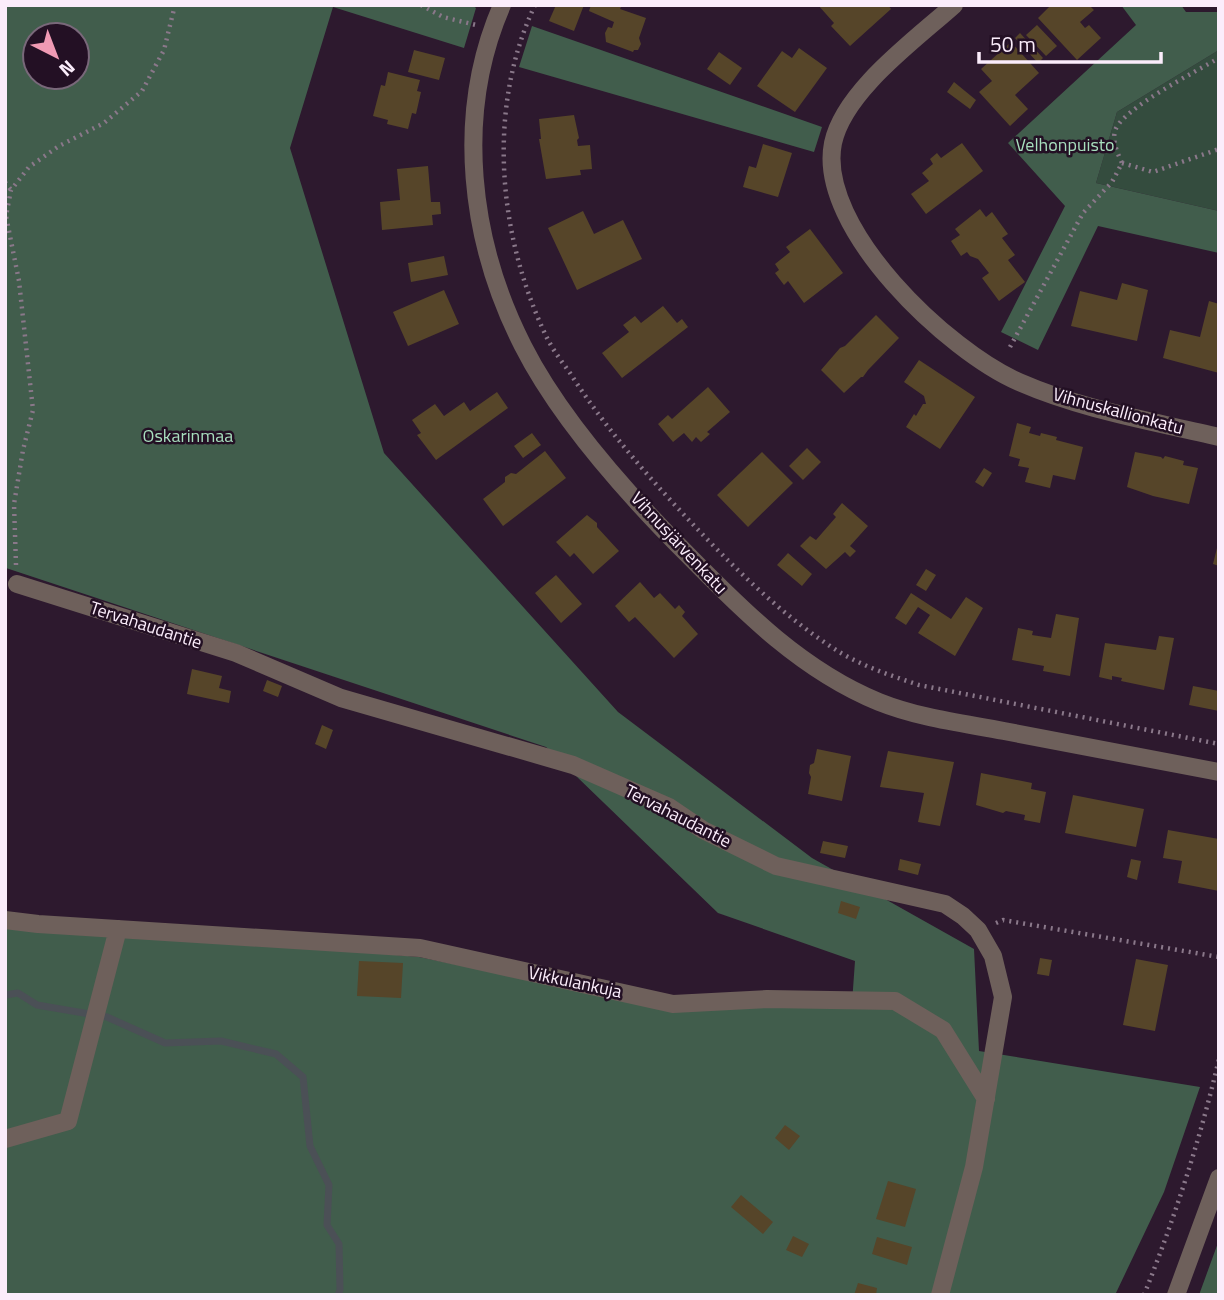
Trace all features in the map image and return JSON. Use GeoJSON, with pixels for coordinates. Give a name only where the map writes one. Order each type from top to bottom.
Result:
{"type":"FeatureCollection","features":[{"type":"Feature","properties":{"kind":"street","name":"Vihnusjärvenkatu"},"geometry":{"type":"LineString","coordinates":[[502,5],[482,68],[472,126],[478,209],[488,257],[504,306],[524,349],[585,440],[682,549],[745,613],[791,650],[835,680],[881,703],[936,719],[1219,772]]}},
{"type":"Feature","properties":{"kind":"street","name":"Vihnuskallionkatu"},"geometry":{"type":"LineString","coordinates":[[954,5],[862,89],[846,114],[833,143],[832,163],[836,191],[866,249],[889,279],[943,331],[981,361],[1018,382],[1075,403],[1219,437]]}},
{"type":"Feature","properties":{"kind":"street","name":"Tervahaudantie"},"geometry":{"type":"LineString","coordinates":[[17,584],[236,653],[341,698],[573,765],[669,807],[703,830],[776,866],[945,904],[963,916],[978,930],[993,956],[1003,997],[974,1167],[940,1295]]}},
{"type":"Feature","properties":{"kind":"street","name":"Vikkulankuja"},"geometry":{"type":"LineString","coordinates":[[5,920],[420,948],[673,1004],[767,999],[895,1001],[943,1030],[986,1099]]}},
{"type":"Feature","properties":{"kind":"street"},"geometry":{"type":"LineString","coordinates":[[5,1139],[68,1121],[118,929]]}},
{"type":"Feature","properties":{"kind":"street"},"geometry":{"type":"LineString","coordinates":[[1176,1295],[1219,1178]]}},
{"type":"Feature","properties":{"kind":"path"},"geometry":{"type":"LineString","coordinates":[[17,584],[14,504],[33,410],[19,281],[6,216],[11,190],[29,167],[59,146],[104,123],[142,91],[164,50],[175,5]]}},
{"type":"Feature","properties":{"kind":"path"},"geometry":{"type":"LineString","coordinates":[[421,5],[443,16],[494,30]]}},
{"type":"Feature","properties":{"kind":"path"},"geometry":{"type":"LineString","coordinates":[[535,5],[512,66],[506,112],[505,168],[509,222],[522,276],[548,339],[618,441],[657,486],[753,583],[841,652],[878,672],[930,687],[1219,744]]}},
{"type":"Feature","properties":{"kind":"path"},"geometry":{"type":"LineString","coordinates":[[1122,163],[1116,149],[1115,132],[1123,117],[1219,58]]}},
{"type":"Feature","properties":{"kind":"path"},"geometry":{"type":"LineString","coordinates":[[1122,163],[1153,172],[1219,149]]}},
{"type":"Feature","properties":{"kind":"path"},"geometry":{"type":"LineString","coordinates":[[1010,347],[1083,213],[1112,182],[1122,163]]}},
{"type":"Feature","properties":{"kind":"path"},"geometry":{"type":"LineString","coordinates":[[5,182],[11,190]]}},
{"type":"Feature","properties":{"kind":"path"},"geometry":{"type":"LineString","coordinates":[[978,930],[1003,920],[1219,957]]}},
{"type":"Feature","properties":{"kind":"path"},"geometry":{"type":"LineString","coordinates":[[1144,1295],[1184,1191],[1219,1059]]}},
{"type":"Feature","properties":{"kind":"green space","name":"Oskarinmaa"},"geometry":{"type":"Polygon","coordinates":[[[5,5],[472,5],[476,8],[464,48],[333,7],[290,148],[384,453],[618,712],[812,858],[974,949],[979,1051],[1200,1087],[1164,1192],[1115,1295],[5,1295],[5,920],[419,957],[674,1009],[852,1003],[855,961],[718,913],[546,747],[6,568],[5,5]]]}},
{"type":"Feature","properties":{"kind":"green space","name":"Velhonpuisto"},"geometry":{"type":"Polygon","coordinates":[[[1121,5],[1181,5],[1186,12],[1219,12],[1219,50],[1117,112],[1096,183],[1219,211],[1219,253],[1098,226],[1038,350],[1001,332],[1065,206],[1008,143],[1136,25],[1121,5]]]}},
{"type":"Feature","properties":{"kind":"green space"},"geometry":{"type":"Polygon","coordinates":[[[532,26],[822,127],[814,152],[519,67],[532,26]]]}},
{"type":"Feature","properties":{"kind":"green space"},"geometry":{"type":"Polygon","coordinates":[[[1219,50],[1219,211],[1096,183],[1117,112],[1219,50]]]}},
{"type":"Feature","properties":{"kind":"green space"},"geometry":{"type":"Polygon","coordinates":[[[1219,1240],[1219,1295],[1199,1295],[1219,1240]]]}},
{"type":"Feature","properties":{"kind":"building"},"geometry":{"type":"Polygon","coordinates":[[[556,5],[584,5],[574,31],[549,21],[556,5]]]}},
{"type":"Feature","properties":{"kind":"building"},"geometry":{"type":"Polygon","coordinates":[[[591,5],[622,5],[620,9],[646,18],[638,50],[633,52],[606,42],[605,33],[608,27],[612,28],[614,22],[589,11],[591,5]]]}},
{"type":"Feature","properties":{"kind":"building"},"geometry":{"type":"Polygon","coordinates":[[[818,5],[888,5],[891,9],[850,46],[831,26],[834,23],[818,5]]]}},
{"type":"Feature","properties":{"kind":"building"},"geometry":{"type":"Polygon","coordinates":[[[1051,5],[1089,5],[1094,10],[1080,22],[1085,28],[1089,25],[1101,38],[1077,60],[1038,18],[1051,5]]]}},
{"type":"Feature","properties":{"kind":"building"},"geometry":{"type":"Polygon","coordinates":[[[1037,25],[1057,46],[1046,56],[1026,35],[1037,25]]]}},
{"type":"Feature","properties":{"kind":"building"},"geometry":{"type":"Polygon","coordinates":[[[1020,33],[1043,58],[1038,63],[1015,38],[1020,33]]]}},
{"type":"Feature","properties":{"kind":"building"},"geometry":{"type":"Polygon","coordinates":[[[1011,42],[1039,73],[1015,95],[1028,109],[1010,126],[979,92],[992,81],[981,69],[1011,42]]]}},
{"type":"Feature","properties":{"kind":"building"},"geometry":{"type":"Polygon","coordinates":[[[799,48],[827,68],[795,112],[757,86],[782,51],[792,58],[799,48]]]}},
{"type":"Feature","properties":{"kind":"building"},"geometry":{"type":"Polygon","coordinates":[[[414,50],[445,58],[439,80],[408,72],[414,50]]]}},
{"type":"Feature","properties":{"kind":"building"},"geometry":{"type":"Polygon","coordinates":[[[719,52],[742,68],[730,85],[707,69],[719,52]]]}},
{"type":"Feature","properties":{"kind":"building"},"geometry":{"type":"Polygon","coordinates":[[[388,72],[420,80],[417,91],[421,92],[416,114],[412,113],[408,129],[387,124],[388,120],[373,116],[381,85],[385,86],[388,72]]]}},
{"type":"Feature","properties":{"kind":"building"},"geometry":{"type":"Polygon","coordinates":[[[954,82],[976,100],[970,109],[947,92],[954,82]]]}},
{"type":"Feature","properties":{"kind":"building"},"geometry":{"type":"Polygon","coordinates":[[[574,115],[578,146],[590,145],[592,169],[580,170],[581,175],[546,179],[539,139],[539,119],[574,115]]]}},
{"type":"Feature","properties":{"kind":"building"},"geometry":{"type":"Polygon","coordinates":[[[962,143],[983,171],[926,214],[911,194],[929,181],[922,173],[933,164],[930,159],[937,153],[941,158],[962,143]]]}},
{"type":"Feature","properties":{"kind":"building"},"geometry":{"type":"Polygon","coordinates":[[[763,144],[792,153],[778,197],[743,187],[749,166],[756,168],[763,144]]]}},
{"type":"Feature","properties":{"kind":"building"},"geometry":{"type":"Polygon","coordinates":[[[428,166],[431,202],[440,202],[441,214],[432,215],[433,225],[382,230],[380,202],[400,200],[397,169],[428,166]]]}},
{"type":"Feature","properties":{"kind":"building"},"geometry":{"type":"Polygon","coordinates":[[[980,209],[986,217],[992,212],[1008,234],[1002,238],[1015,255],[1008,260],[1025,282],[999,301],[982,278],[989,273],[978,259],[967,252],[961,256],[951,241],[960,235],[955,229],[980,209]]]}},
{"type":"Feature","properties":{"kind":"building"},"geometry":{"type":"Polygon","coordinates":[[[583,211],[594,234],[623,220],[642,259],[577,290],[548,228],[583,211]]]}},
{"type":"Feature","properties":{"kind":"building"},"geometry":{"type":"Polygon","coordinates":[[[810,229],[843,273],[804,303],[788,281],[784,285],[775,273],[779,270],[775,264],[790,252],[786,247],[810,229]]]}},
{"type":"Feature","properties":{"kind":"building"},"geometry":{"type":"Polygon","coordinates":[[[444,256],[448,275],[411,282],[408,263],[444,256]]]}},
{"type":"Feature","properties":{"kind":"building"},"geometry":{"type":"Polygon","coordinates":[[[1122,283],[1148,290],[1137,341],[1071,326],[1080,291],[1117,300],[1122,283]]]}},
{"type":"Feature","properties":{"kind":"building"},"geometry":{"type":"Polygon","coordinates":[[[444,290],[459,324],[408,346],[393,312],[444,290]]]}},
{"type":"Feature","properties":{"kind":"building"},"geometry":{"type":"Polygon","coordinates":[[[1209,301],[1219,304],[1219,373],[1163,358],[1170,330],[1200,337],[1209,301]]]}},
{"type":"Feature","properties":{"kind":"building"},"geometry":{"type":"Polygon","coordinates":[[[663,306],[677,323],[682,319],[688,327],[622,378],[602,353],[629,332],[623,325],[635,316],[641,323],[663,306]]]}},
{"type":"Feature","properties":{"kind":"building"},"geometry":{"type":"Polygon","coordinates":[[[876,315],[899,338],[863,377],[844,393],[821,370],[840,348],[876,315]]]}},
{"type":"Feature","properties":{"kind":"building"},"geometry":{"type":"Polygon","coordinates":[[[919,360],[975,397],[940,449],[906,427],[914,414],[916,416],[923,404],[926,404],[924,396],[904,382],[919,360]]]}},
{"type":"Feature","properties":{"kind":"building"},"geometry":{"type":"Polygon","coordinates":[[[708,387],[730,412],[707,432],[710,434],[701,442],[696,437],[692,442],[684,433],[673,442],[658,424],[668,415],[672,419],[708,387]]]}},
{"type":"Feature","properties":{"kind":"building"},"geometry":{"type":"Polygon","coordinates":[[[497,392],[508,408],[436,460],[417,435],[421,433],[412,420],[435,404],[444,416],[464,402],[470,411],[497,392]]]}},
{"type":"Feature","properties":{"kind":"building"},"geometry":{"type":"Polygon","coordinates":[[[1017,423],[1031,427],[1029,433],[1057,437],[1056,440],[1083,447],[1075,480],[1053,475],[1050,488],[1025,482],[1029,468],[1018,466],[1020,459],[1009,456],[1017,423]]]}},
{"type":"Feature","properties":{"kind":"building"},"geometry":{"type":"Polygon","coordinates":[[[532,433],[541,445],[523,458],[514,446],[532,433]]]}},
{"type":"Feature","properties":{"kind":"building"},"geometry":{"type":"Polygon","coordinates":[[[807,448],[821,462],[803,480],[789,466],[807,448]]]}},
{"type":"Feature","properties":{"kind":"building"},"geometry":{"type":"Polygon","coordinates":[[[545,451],[566,478],[503,526],[483,499],[505,482],[505,477],[511,473],[516,474],[545,451]]]}},
{"type":"Feature","properties":{"kind":"building"},"geometry":{"type":"Polygon","coordinates":[[[762,452],[793,483],[748,527],[717,495],[762,452]]]}},
{"type":"Feature","properties":{"kind":"building"},"geometry":{"type":"Polygon","coordinates":[[[1135,452],[1163,459],[1165,456],[1184,461],[1183,465],[1198,468],[1189,504],[1127,487],[1135,452]]]}},
{"type":"Feature","properties":{"kind":"building"},"geometry":{"type":"Polygon","coordinates":[[[984,468],[992,473],[983,487],[975,482],[984,468]]]}},
{"type":"Feature","properties":{"kind":"building"},"geometry":{"type":"Polygon","coordinates":[[[842,503],[868,526],[850,546],[856,551],[850,557],[845,552],[826,569],[800,546],[810,536],[816,540],[836,517],[833,514],[842,503]]]}},
{"type":"Feature","properties":{"kind":"building"},"geometry":{"type":"Polygon","coordinates":[[[587,515],[597,523],[597,527],[619,551],[593,574],[574,553],[570,557],[556,542],[587,515]]]}},
{"type":"Feature","properties":{"kind":"building"},"geometry":{"type":"Polygon","coordinates":[[[1219,544],[1219,566],[1213,564],[1219,544]]]}},
{"type":"Feature","properties":{"kind":"building"},"geometry":{"type":"Polygon","coordinates":[[[788,553],[812,574],[802,586],[777,565],[788,553]]]}},
{"type":"Feature","properties":{"kind":"building"},"geometry":{"type":"Polygon","coordinates":[[[926,569],[936,575],[926,591],[916,585],[926,569]]]}},
{"type":"Feature","properties":{"kind":"building"},"geometry":{"type":"Polygon","coordinates":[[[556,575],[582,604],[561,623],[535,593],[556,575]]]}},
{"type":"Feature","properties":{"kind":"building"},"geometry":{"type":"Polygon","coordinates":[[[640,582],[654,598],[660,593],[675,609],[679,605],[685,612],[682,616],[698,634],[674,658],[635,617],[629,622],[615,606],[640,582]]]}},
{"type":"Feature","properties":{"kind":"building"},"geometry":{"type":"Polygon","coordinates":[[[911,593],[951,619],[966,597],[983,608],[955,656],[918,633],[930,615],[918,607],[906,625],[895,618],[911,593]]]}},
{"type":"Feature","properties":{"kind":"building"},"geometry":{"type":"Polygon","coordinates":[[[1056,614],[1079,618],[1070,676],[1043,671],[1044,666],[1012,660],[1018,628],[1033,631],[1032,635],[1051,638],[1056,614]]]}},
{"type":"Feature","properties":{"kind":"building"},"geometry":{"type":"Polygon","coordinates":[[[1159,636],[1174,638],[1164,690],[1121,681],[1122,678],[1112,676],[1112,680],[1099,677],[1105,643],[1156,650],[1159,636]]]}},
{"type":"Feature","properties":{"kind":"building"},"geometry":{"type":"Polygon","coordinates":[[[192,669],[222,676],[219,688],[231,691],[229,703],[187,694],[192,669]]]}},
{"type":"Feature","properties":{"kind":"building"},"geometry":{"type":"Polygon","coordinates":[[[267,680],[282,686],[278,697],[263,691],[267,680]]]}},
{"type":"Feature","properties":{"kind":"building"},"geometry":{"type":"Polygon","coordinates":[[[1193,686],[1219,691],[1219,711],[1189,705],[1193,686]]]}},
{"type":"Feature","properties":{"kind":"building"},"geometry":{"type":"Polygon","coordinates":[[[322,725],[333,730],[326,749],[315,744],[322,725]]]}},
{"type":"Feature","properties":{"kind":"building"},"geometry":{"type":"Polygon","coordinates":[[[817,749],[851,756],[842,801],[808,794],[810,765],[814,763],[817,749]]]}},
{"type":"Feature","properties":{"kind":"building"},"geometry":{"type":"Polygon","coordinates":[[[888,751],[954,762],[940,826],[918,822],[924,793],[880,787],[888,751]]]}},
{"type":"Feature","properties":{"kind":"building"},"geometry":{"type":"Polygon","coordinates":[[[981,773],[1032,783],[1031,789],[1046,792],[1040,823],[1024,820],[1025,815],[1006,811],[1003,813],[976,805],[981,773]]]}},
{"type":"Feature","properties":{"kind":"building"},"geometry":{"type":"Polygon","coordinates":[[[1073,795],[1144,809],[1136,847],[1065,833],[1073,795]]]}},
{"type":"Feature","properties":{"kind":"building"},"geometry":{"type":"Polygon","coordinates":[[[1168,830],[1219,839],[1219,891],[1178,883],[1182,861],[1163,858],[1168,830]]]}},
{"type":"Feature","properties":{"kind":"building"},"geometry":{"type":"Polygon","coordinates":[[[823,841],[848,846],[845,858],[820,853],[823,841]]]}},
{"type":"Feature","properties":{"kind":"building"},"geometry":{"type":"Polygon","coordinates":[[[900,859],[921,864],[918,875],[898,870],[900,859]]]}},
{"type":"Feature","properties":{"kind":"building"},"geometry":{"type":"Polygon","coordinates":[[[1131,859],[1141,861],[1137,880],[1127,877],[1131,859]]]}},
{"type":"Feature","properties":{"kind":"building"},"geometry":{"type":"Polygon","coordinates":[[[841,901],[860,907],[856,919],[838,913],[841,901]]]}},
{"type":"Feature","properties":{"kind":"building"},"geometry":{"type":"Polygon","coordinates":[[[1040,958],[1052,960],[1049,976],[1037,974],[1040,958]]]}},
{"type":"Feature","properties":{"kind":"building"},"geometry":{"type":"Polygon","coordinates":[[[1136,959],[1168,965],[1155,1031],[1123,1025],[1136,959]]]}},
{"type":"Feature","properties":{"kind":"building"},"geometry":{"type":"Polygon","coordinates":[[[359,961],[403,963],[401,998],[357,996],[359,961]]]}},
{"type":"Feature","properties":{"kind":"building"},"geometry":{"type":"Polygon","coordinates":[[[785,1125],[800,1136],[789,1150],[775,1138],[785,1125]]]}},
{"type":"Feature","properties":{"kind":"building"},"geometry":{"type":"Polygon","coordinates":[[[888,1181],[916,1189],[905,1227],[876,1219],[888,1181]]]}},
{"type":"Feature","properties":{"kind":"building"},"geometry":{"type":"Polygon","coordinates":[[[741,1195],[773,1222],[763,1234],[731,1207],[741,1195]]]}},
{"type":"Feature","properties":{"kind":"building"},"geometry":{"type":"Polygon","coordinates":[[[793,1236],[809,1244],[802,1257],[786,1250],[793,1236]]]}},
{"type":"Feature","properties":{"kind":"building"},"geometry":{"type":"Polygon","coordinates":[[[877,1237],[912,1247],[907,1265],[872,1254],[877,1237]]]}},
{"type":"Feature","properties":{"kind":"building"},"geometry":{"type":"Polygon","coordinates":[[[858,1283],[877,1288],[876,1295],[854,1295],[858,1283]]]}},
{"type":"Feature","properties":{"kind":"waterway"},"geometry":{"type":"LineString","coordinates":[[5,995],[18,993],[37,1005],[107,1017],[165,1043],[221,1041],[276,1054],[303,1077],[310,1146],[329,1185],[327,1225],[339,1244],[338,1295]]}}]}
